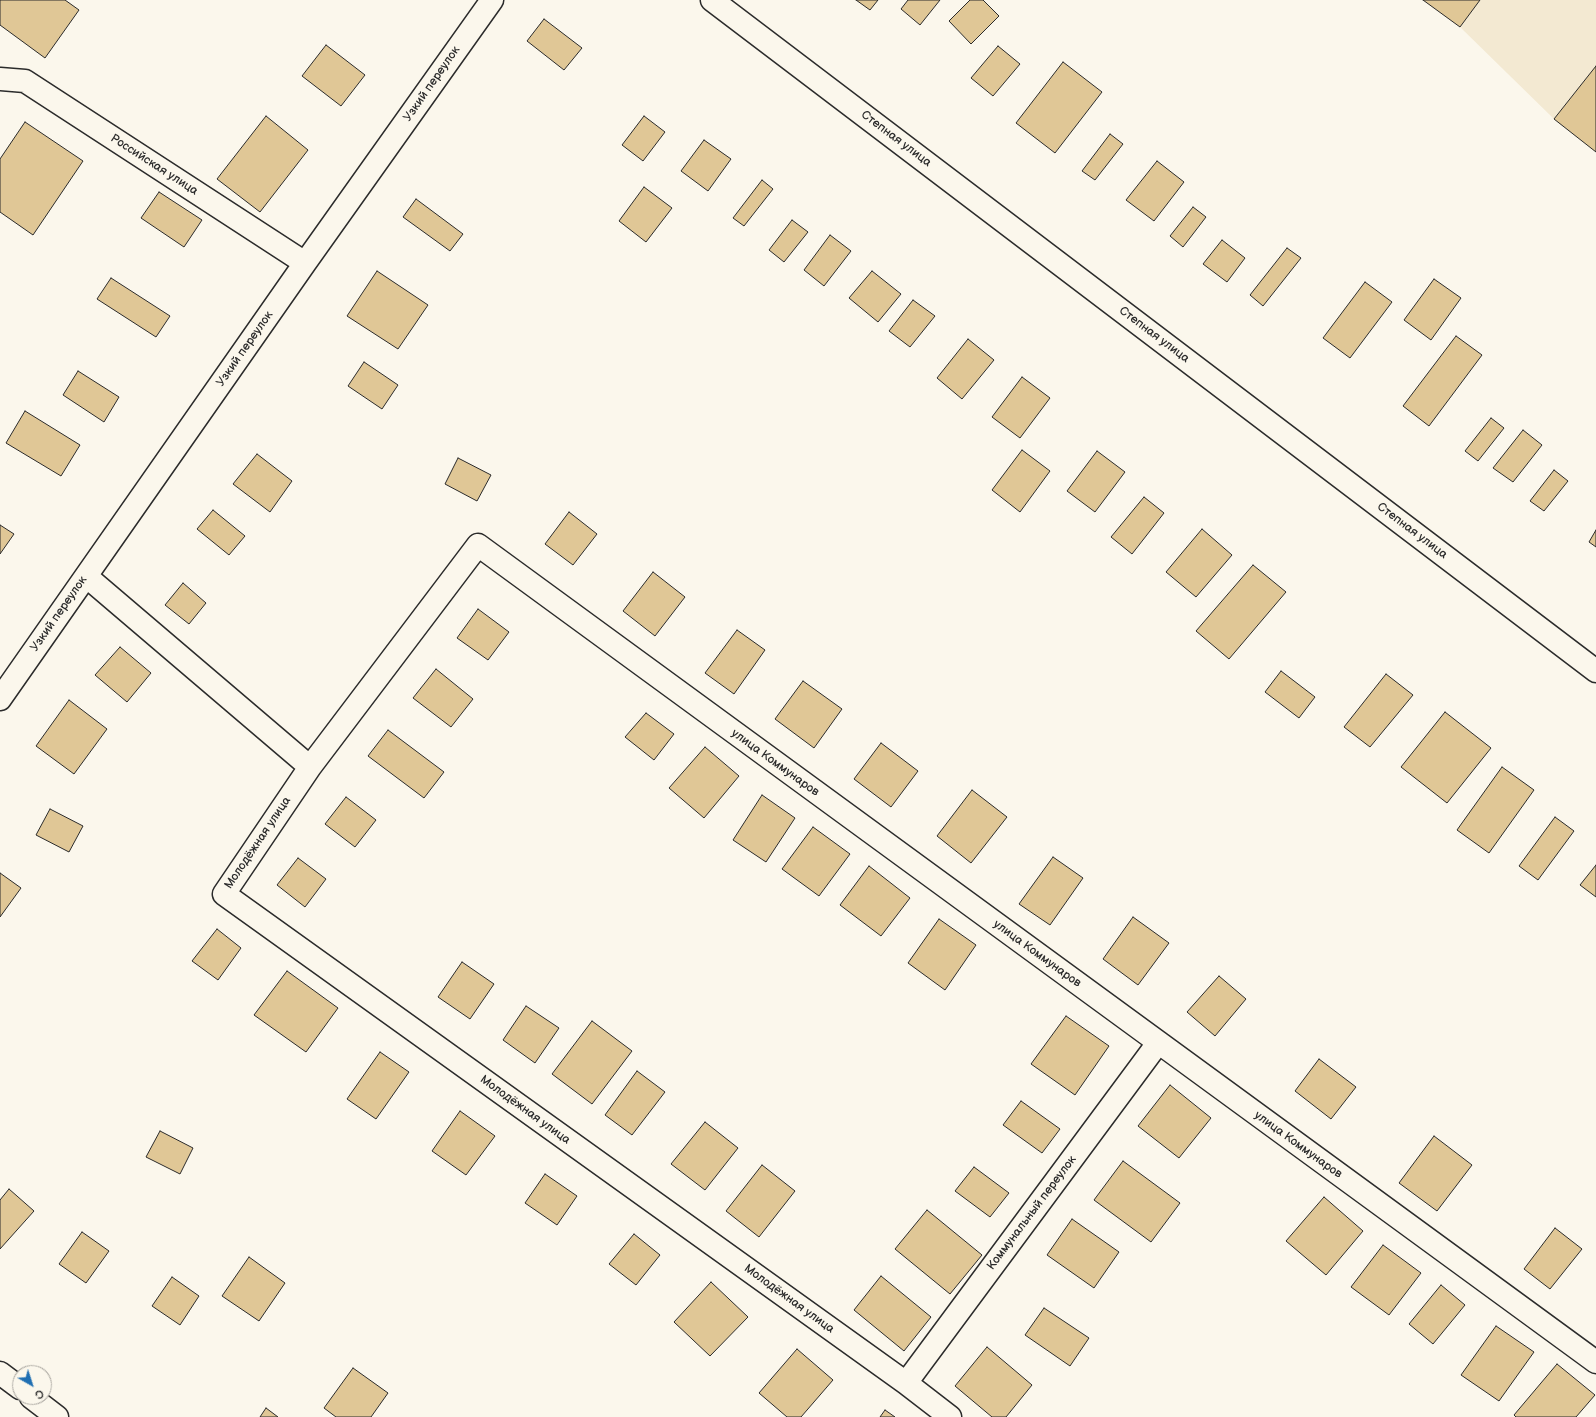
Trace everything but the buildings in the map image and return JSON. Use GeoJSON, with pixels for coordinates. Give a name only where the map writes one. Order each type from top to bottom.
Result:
{"type":"FeatureCollection","features":[{"type":"Feature","properties":{"kind":"street","name":"Узкий переулок"},"geometry":{"type":"LineString","coordinates":[[0,699],[305,263],[492,0]]}},
{"type":"Feature","properties":{"kind":"street","name":"Степная улица"},"geometry":{"type":"LineString","coordinates":[[712,0],[1596,671]]}},
{"type":"Feature","properties":{"kind":"street","name":"Российская улица"},"geometry":{"type":"LineString","coordinates":[[0,79],[24,81],[305,263]]}},
{"type":"Feature","properties":{"kind":"street","name":"Молодёжная улица"},"geometry":{"type":"LineString","coordinates":[[478,545],[310,767],[224,894],[906,1383],[950,1417]]}},
{"type":"Feature","properties":{"kind":"street","name":"улица Коммунаров"},"geometry":{"type":"LineString","coordinates":[[478,545],[1596,1362]]}},
{"type":"Feature","properties":{"kind":"street"},"geometry":{"type":"LineString","coordinates":[[86,576],[310,767]]}},
{"type":"Feature","properties":{"kind":"street","name":"Коммунальный переулок"},"geometry":{"type":"LineString","coordinates":[[906,1383],[1158,1043]]}},
{"type":"Feature","properties":{"kind":"street"},"geometry":{"type":"LineString","coordinates":[[0,1373],[12,1382]]}},
{"type":"Feature","properties":{"kind":"street"},"geometry":{"type":"LineString","coordinates":[[41,1405],[57,1417]]}},
{"type":"Feature","properties":{"kind":"shaded area"},"geometry":{"type":"Polygon","coordinates":[[[1423,0],[1596,0],[1596,152],[1554,119],[1460,27],[1423,0]]]}}]}
